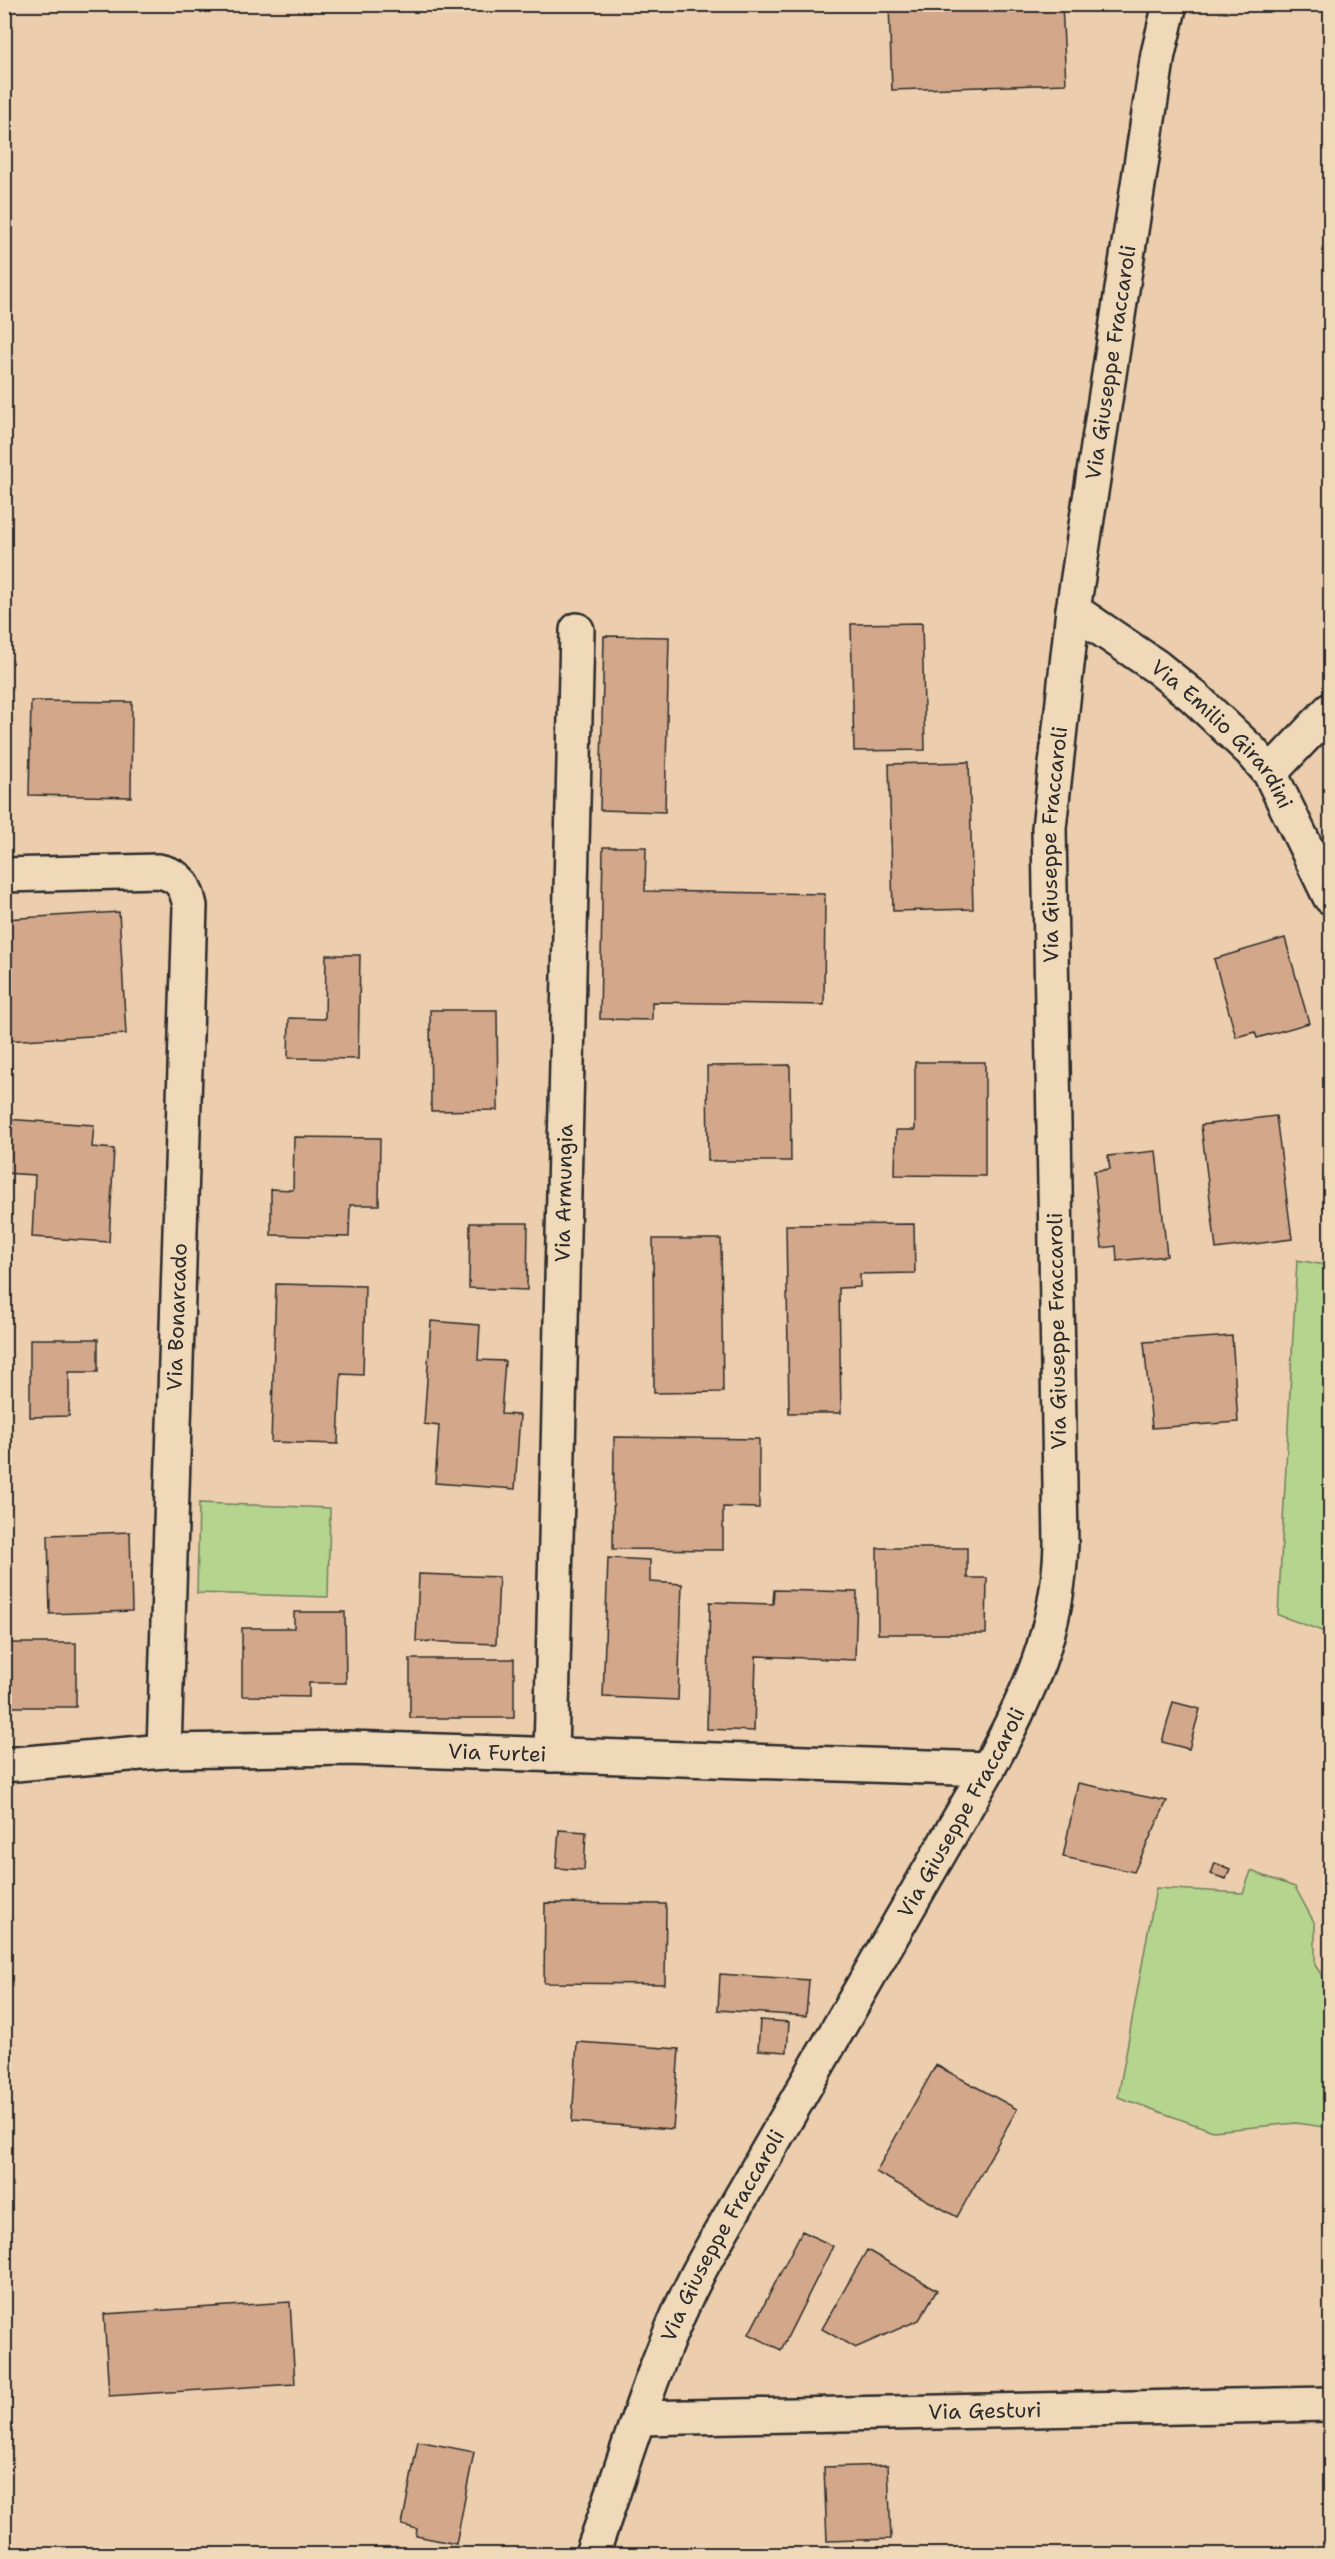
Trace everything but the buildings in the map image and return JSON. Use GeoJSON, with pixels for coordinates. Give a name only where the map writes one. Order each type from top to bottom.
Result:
{"type":"FeatureCollection","features":[{"type":"Feature","properties":{"kind":"street","name":"Via Giuseppe Fraccaroli"},"geometry":{"type":"LineString","coordinates":[[592,2554],[673,2325],[697,2274],[1011,1728],[1040,1662],[1054,1617],[1060,1573],[1049,828],[1073,610],[1158,54],[1170,4]]}},
{"type":"Feature","properties":{"kind":"street","name":"Via Emilio Girardini"},"geometry":{"type":"LineString","coordinates":[[1073,610],[1148,661],[1192,696],[1251,751],[1270,773],[1330,897]]}},
{"type":"Feature","properties":{"kind":"street","name":"Via Armungia"},"geometry":{"type":"LineString","coordinates":[[551,1755],[576,630]]}},
{"type":"Feature","properties":{"kind":"street"},"geometry":{"type":"LineString","coordinates":[[1270,773],[1330,710]]}},
{"type":"Feature","properties":{"kind":"street","name":"Via Bonarcado"},"geometry":{"type":"LineString","coordinates":[[4,875],[169,873],[184,884],[190,906],[164,1751]]}},
{"type":"Feature","properties":{"kind":"street","name":"Via Furtei"},"geometry":{"type":"LineString","coordinates":[[4,1765],[164,1751],[348,1748],[988,1769]]}},
{"type":"Feature","properties":{"kind":"street","name":"Via Gesturi"},"geometry":{"type":"LineString","coordinates":[[640,2418],[1330,2404]]}},
{"type":"Feature","properties":{"kind":"green space"},"geometry":{"type":"Polygon","coordinates":[[[1297,1260],[1330,1266],[1330,1634],[1278,1615],[1297,1260]]]}},
{"type":"Feature","properties":{"kind":"green space"},"geometry":{"type":"Polygon","coordinates":[[[199,1503],[330,1508],[328,1597],[197,1593],[199,1503]]]}},
{"type":"Feature","properties":{"kind":"green space"},"geometry":{"type":"Polygon","coordinates":[[[1251,1871],[1295,1887],[1315,1924],[1315,1965],[1330,1988],[1330,2128],[1296,2123],[1213,2131],[1118,2097],[1156,1888],[1243,1893],[1251,1871]]]}}]}
